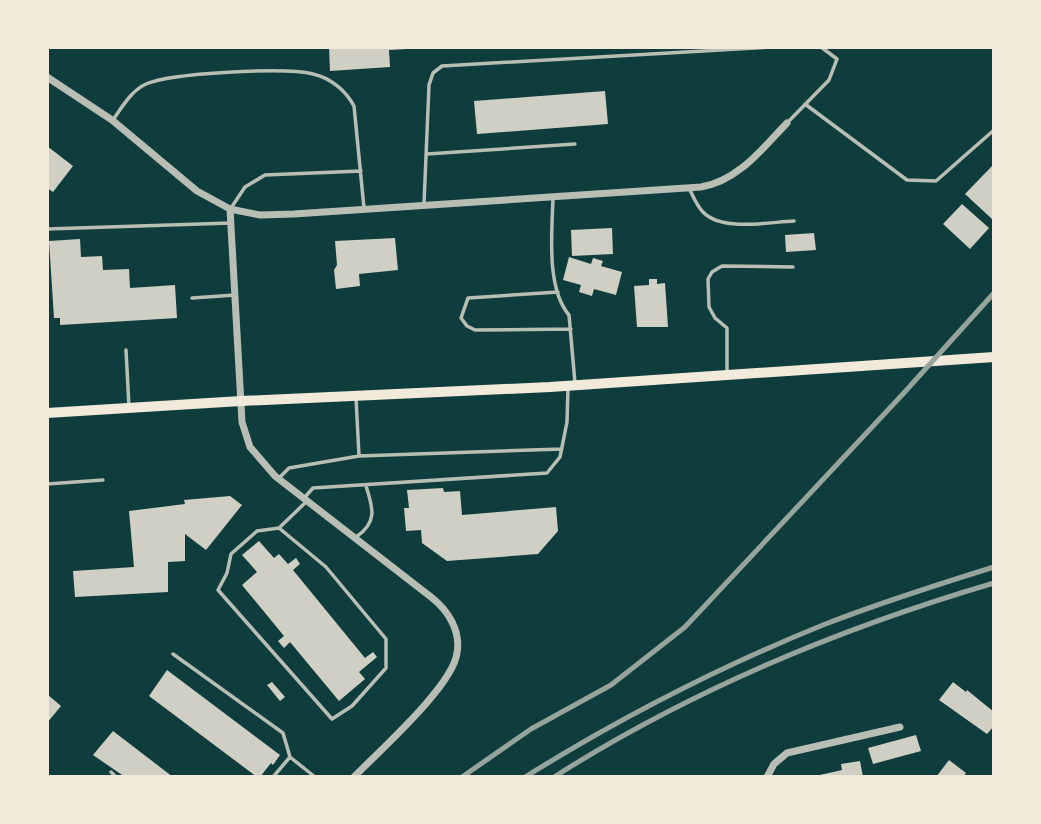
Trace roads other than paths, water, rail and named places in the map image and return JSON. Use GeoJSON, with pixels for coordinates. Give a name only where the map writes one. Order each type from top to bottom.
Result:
{"type":"FeatureCollection","features":[{"type":"Feature","properties":{"kind":"main road"},"geometry":{"type":"LineString","coordinates":[[47,413],[571,385],[994,357]]}},
{"type":"Feature","properties":{"kind":"street"},"geometry":{"type":"LineString","coordinates":[[47,78],[112,120],[197,191],[230,209],[251,214],[364,210],[711,186],[735,173],[787,123]]}},
{"type":"Feature","properties":{"kind":"street"},"geometry":{"type":"LineString","coordinates":[[230,209],[241,401],[250,447],[278,479],[443,606],[456,635],[457,654],[445,679],[354,777]]}},
{"type":"Feature","properties":{"kind":"street"},"geometry":{"type":"LineString","coordinates":[[767,777],[774,764],[787,753],[900,727]]}},
{"type":"Feature","properties":{"kind":"lane"},"geometry":{"type":"LineString","coordinates":[[424,206],[429,85],[433,73],[442,66],[772,47]]}},
{"type":"Feature","properties":{"kind":"lane"},"geometry":{"type":"LineString","coordinates":[[787,123],[829,80],[836,59],[821,47]]}},
{"type":"Feature","properties":{"kind":"lane"},"geometry":{"type":"LineString","coordinates":[[112,120],[133,93],[145,84],[167,78],[267,71],[314,74],[338,85],[350,97],[354,106],[364,210]]}},
{"type":"Feature","properties":{"kind":"lane"},"geometry":{"type":"LineString","coordinates":[[806,104],[907,180],[936,181],[994,130]]}},
{"type":"Feature","properties":{"kind":"lane"},"geometry":{"type":"LineString","coordinates":[[426,154],[575,144]]}},
{"type":"Feature","properties":{"kind":"lane"},"geometry":{"type":"LineString","coordinates":[[230,209],[245,187],[265,175],[360,172]]}},
{"type":"Feature","properties":{"kind":"lane"},"geometry":{"type":"LineString","coordinates":[[689,188],[703,212],[712,219],[727,224],[794,221]]}},
{"type":"Feature","properties":{"kind":"lane"},"geometry":{"type":"LineString","coordinates":[[279,528],[326,566],[386,639],[386,668],[352,706],[332,719],[218,590],[227,573],[231,554],[257,531],[279,528],[313,488],[547,473],[560,457],[571,385],[569,315],[558,292],[552,256],[552,197]]}},
{"type":"Feature","properties":{"kind":"lane"},"geometry":{"type":"LineString","coordinates":[[47,229],[230,223]]}},
{"type":"Feature","properties":{"kind":"lane"},"geometry":{"type":"LineString","coordinates":[[727,375],[727,328],[715,318],[709,307],[708,279],[712,271],[722,267],[793,267]]}},
{"type":"Feature","properties":{"kind":"lane"},"geometry":{"type":"LineString","coordinates":[[558,292],[468,298],[461,318],[467,326],[475,330],[571,330]]}},
{"type":"Feature","properties":{"kind":"lane"},"geometry":{"type":"LineString","coordinates":[[192,298],[235,295]]}},
{"type":"Feature","properties":{"kind":"lane"},"geometry":{"type":"LineString","coordinates":[[126,350],[130,408]]}},
{"type":"Feature","properties":{"kind":"lane"},"geometry":{"type":"LineString","coordinates":[[356,396],[359,456]]}},
{"type":"Feature","properties":{"kind":"lane"},"geometry":{"type":"LineString","coordinates":[[278,479],[289,468],[359,456],[562,449]]}},
{"type":"Feature","properties":{"kind":"lane"},"geometry":{"type":"LineString","coordinates":[[47,484],[103,480]]}},
{"type":"Feature","properties":{"kind":"lane"},"geometry":{"type":"LineString","coordinates":[[354,538],[366,530],[374,509],[366,485]]}},
{"type":"Feature","properties":{"kind":"lane"},"geometry":{"type":"LineString","coordinates":[[173,654],[283,733],[290,757],[314,777]]}},
{"type":"Feature","properties":{"kind":"lane"},"geometry":{"type":"LineString","coordinates":[[273,777],[290,757]]}},
{"type":"Feature","properties":{"kind":"lane"},"geometry":{"type":"LineString","coordinates":[[111,772],[116,777]]}},
{"type":"Feature","properties":{"kind":"railway"},"geometry":{"type":"LineString","coordinates":[[462,777],[531,729],[611,685],[685,627],[994,293]]}},
{"type":"Feature","properties":{"kind":"railway"},"geometry":{"type":"LineString","coordinates":[[525,777],[634,714],[746,658],[844,617],[994,567]]}},
{"type":"Feature","properties":{"kind":"railway"},"geometry":{"type":"LineString","coordinates":[[554,777],[658,717],[767,665],[880,620],[994,583]]}}]}
